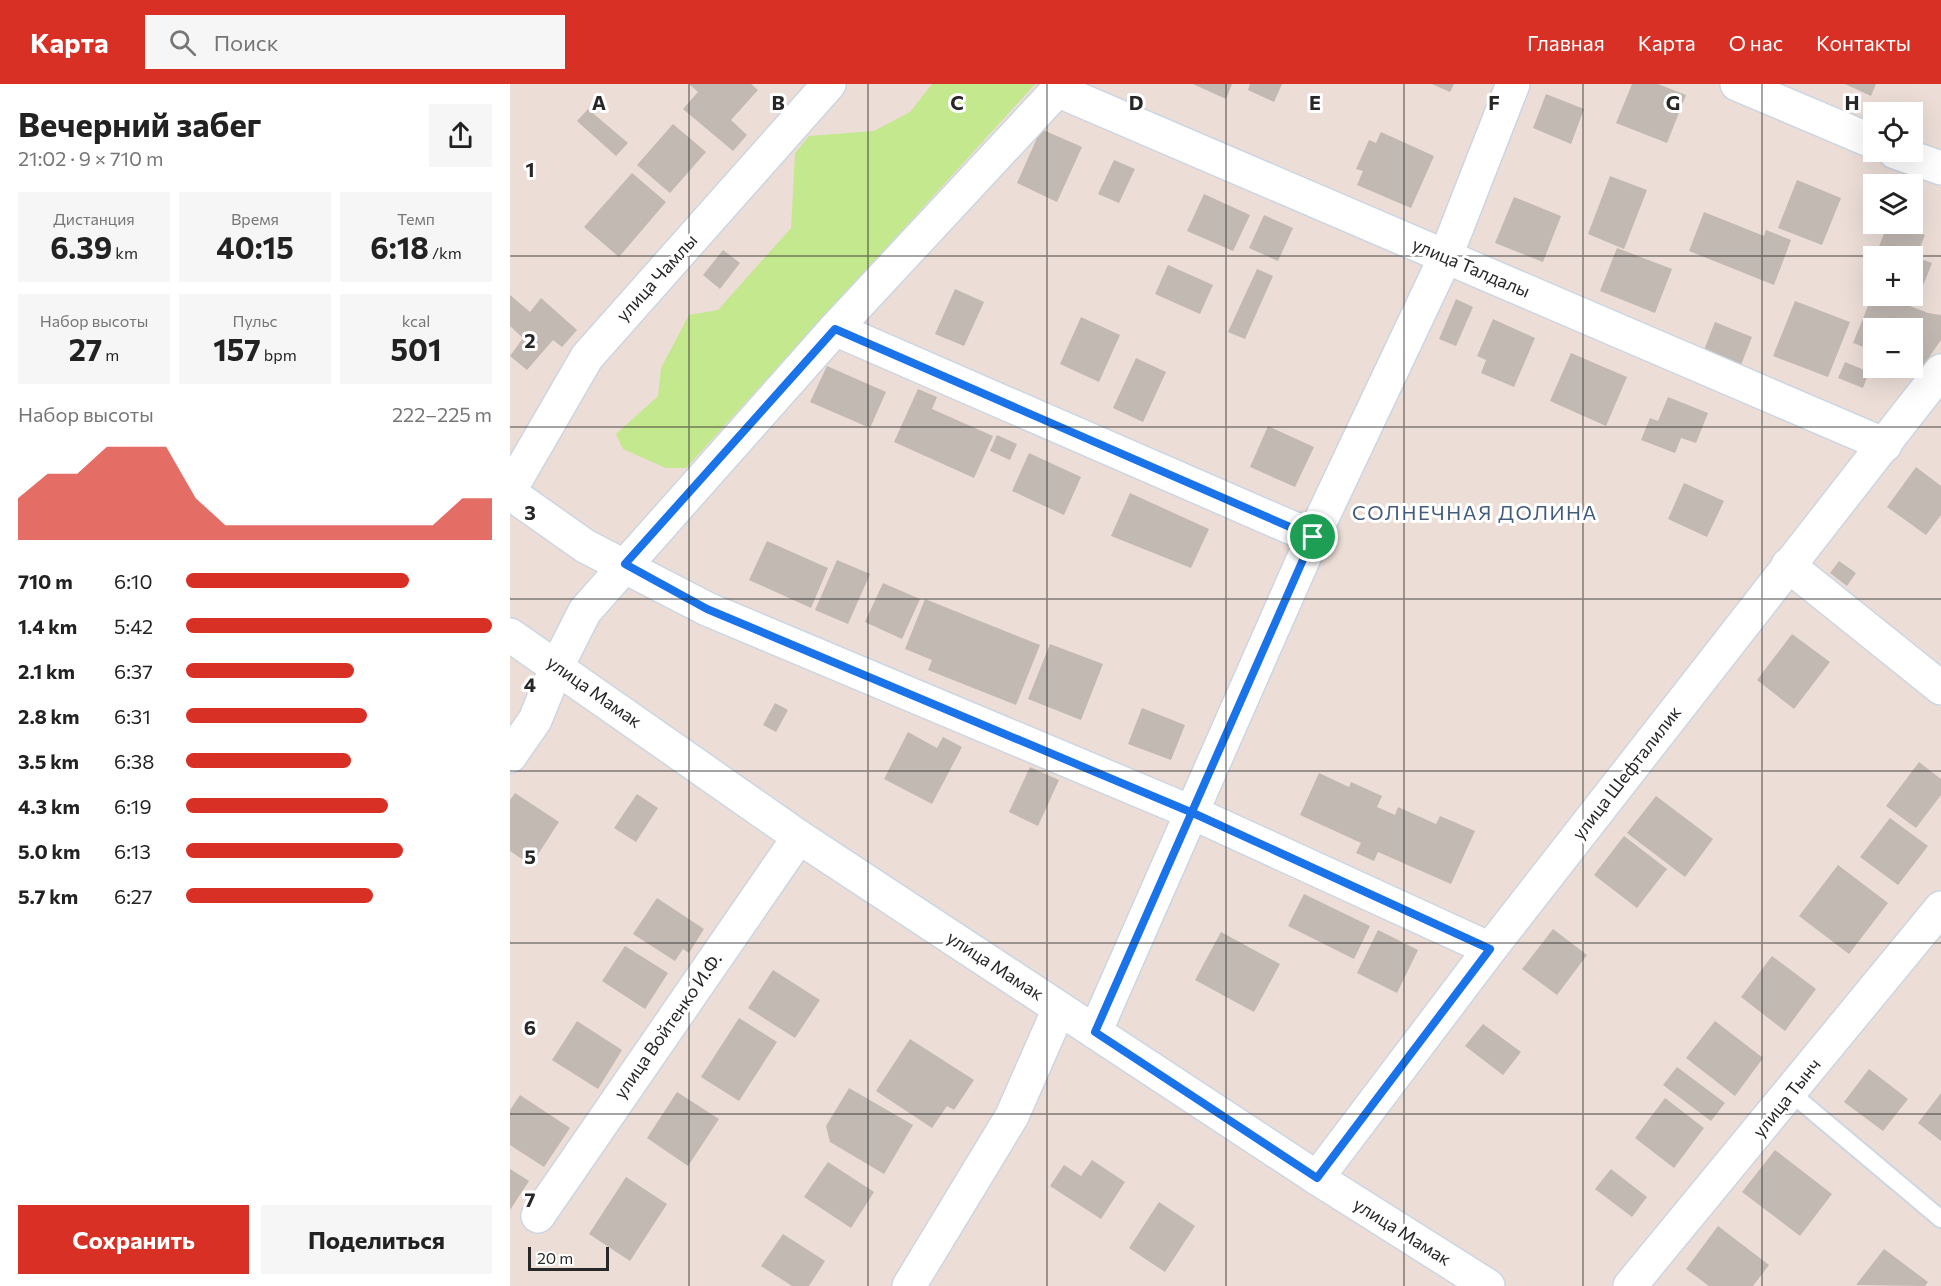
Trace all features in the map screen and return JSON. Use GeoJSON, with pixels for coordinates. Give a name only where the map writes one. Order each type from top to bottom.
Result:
{"type":"FeatureCollection","features":[{"type":"Feature","properties":{"kind":"street","name":"улица Чамлы"},"geometry":{"type":"LineString","coordinates":[[510,491],[587,357],[829,84]]}},
{"type":"Feature","properties":{"kind":"street"},"geometry":{"type":"LineString","coordinates":[[1095,1032],[1313,537],[1445,258],[1513,84]]}},
{"type":"Feature","properties":{"kind":"street"},"geometry":{"type":"LineString","coordinates":[[1737,84],[1863,137]]}},
{"type":"Feature","properties":{"kind":"street"},"geometry":{"type":"LineString","coordinates":[[510,756],[535,720],[557,666],[585,611],[835,329],[1060,87]]}},
{"type":"Feature","properties":{"kind":"street","name":"улица Талдалы"},"geometry":{"type":"LineString","coordinates":[[1060,87],[1445,258],[1885,445]]}},
{"type":"Feature","properties":{"kind":"street"},"geometry":{"type":"LineString","coordinates":[[1923,162],[1941,168]]}},
{"type":"Feature","properties":{"kind":"street"},"geometry":{"type":"LineString","coordinates":[[835,329],[1313,537]]}},
{"type":"Feature","properties":{"kind":"street","name":"улица Шефталилик"},"geometry":{"type":"LineString","coordinates":[[1317,1178],[1490,949],[1941,371]]}},
{"type":"Feature","properties":{"kind":"street"},"geometry":{"type":"LineString","coordinates":[[510,491],[585,546],[625,564],[707,609],[1193,813],[1490,949]]}},
{"type":"Feature","properties":{"kind":"street"},"geometry":{"type":"LineString","coordinates":[[1788,565],[1941,688]]}},
{"type":"Feature","properties":{"kind":"street","name":"улица Мамак"},"geometry":{"type":"LineString","coordinates":[[510,635],[799,837],[1481,1284]]}},
{"type":"Feature","properties":{"kind":"street","name":"улица Войтенко И.Ф."},"geometry":{"type":"LineString","coordinates":[[538,1216],[799,837]]}},
{"type":"Feature","properties":{"kind":"street","name":"улица Тынч"},"geometry":{"type":"LineString","coordinates":[[1630,1286],[1941,908]]}},
{"type":"Feature","properties":{"kind":"street"},"geometry":{"type":"LineString","coordinates":[[909,1286],[1012,1116],[1059,1009]]}},
{"type":"Feature","properties":{"kind":"lane"},"geometry":{"type":"LineString","coordinates":[[1791,1093],[1941,1219]]}},
{"type":"Feature","properties":{"kind":"green space"},"geometry":{"type":"Polygon","coordinates":[[[932,84],[1035,84],[686,468],[666,468],[623,449],[616,434],[658,396],[661,368],[689,315],[718,310],[791,228],[795,153],[809,136],[874,131],[910,112],[932,84]]]}},
{"type":"Feature","properties":{"kind":"building"},"geometry":{"type":"Polygon","coordinates":[[[689,84],[751,84],[758,90],[731,120],[747,135],[733,151],[683,109],[698,92],[689,84]]]}},
{"type":"Feature","properties":{"kind":"building"},"geometry":{"type":"Polygon","coordinates":[[[1193,84],[1232,84],[1226,99],[1193,84]]]}},
{"type":"Feature","properties":{"kind":"building"},"geometry":{"type":"Polygon","coordinates":[[[1250,84],[1282,84],[1274,102],[1248,90],[1250,84]]]}},
{"type":"Feature","properties":{"kind":"building"},"geometry":{"type":"Polygon","coordinates":[[[1432,84],[1454,84],[1450,92],[1432,84]]]}},
{"type":"Feature","properties":{"kind":"building"},"geometry":{"type":"Polygon","coordinates":[[[1632,84],[1658,84],[1686,95],[1667,143],[1616,123],[1632,84]]]}},
{"type":"Feature","properties":{"kind":"building"},"geometry":{"type":"Polygon","coordinates":[[[1845,84],[1876,84],[1871,96],[1845,84]]]}},
{"type":"Feature","properties":{"kind":"building"},"geometry":{"type":"Polygon","coordinates":[[[1546,94],[1584,109],[1571,144],[1533,128],[1546,94]]]}},
{"type":"Feature","properties":{"kind":"building"},"geometry":{"type":"Polygon","coordinates":[[[588,109],[628,143],[616,156],[577,121],[588,109]]]}},
{"type":"Feature","properties":{"kind":"building"},"geometry":{"type":"Polygon","coordinates":[[[673,124],[706,152],[670,193],[637,165],[673,124]]]}},
{"type":"Feature","properties":{"kind":"building"},"geometry":{"type":"Polygon","coordinates":[[[1041,129],[1082,147],[1057,202],[1017,183],[1041,129]]]}},
{"type":"Feature","properties":{"kind":"building"},"geometry":{"type":"Polygon","coordinates":[[[1381,132],[1434,156],[1411,208],[1357,185],[1363,171],[1356,169],[1369,140],[1376,143],[1381,132]]]}},
{"type":"Feature","properties":{"kind":"building"},"geometry":{"type":"Polygon","coordinates":[[[1114,160],[1135,169],[1119,203],[1098,194],[1114,160]]]}},
{"type":"Feature","properties":{"kind":"building"},"geometry":{"type":"Polygon","coordinates":[[[632,173],[666,202],[619,257],[584,227],[632,173]]]}},
{"type":"Feature","properties":{"kind":"building"},"geometry":{"type":"Polygon","coordinates":[[[1610,176],[1647,190],[1624,249],[1588,234],[1610,176]]]}},
{"type":"Feature","properties":{"kind":"building"},"geometry":{"type":"Polygon","coordinates":[[[1797,180],[1841,198],[1822,245],[1778,228],[1797,180]]]}},
{"type":"Feature","properties":{"kind":"building"},"geometry":{"type":"Polygon","coordinates":[[[1204,194],[1250,215],[1233,251],[1187,231],[1204,194]]]}},
{"type":"Feature","properties":{"kind":"building"},"geometry":{"type":"Polygon","coordinates":[[[1514,197],[1561,216],[1543,262],[1495,243],[1514,197]]]}},
{"type":"Feature","properties":{"kind":"building"},"geometry":{"type":"Polygon","coordinates":[[[1704,212],[1764,236],[1766,230],[1791,240],[1774,285],[1689,251],[1704,212]]]}},
{"type":"Feature","properties":{"kind":"building"},"geometry":{"type":"Polygon","coordinates":[[[1264,215],[1293,228],[1278,261],[1249,248],[1264,215]]]}},
{"type":"Feature","properties":{"kind":"building"},"geometry":{"type":"Polygon","coordinates":[[[1884,234],[1925,235],[1920,246],[1879,246],[1884,234]]]}},
{"type":"Feature","properties":{"kind":"building"},"geometry":{"type":"Polygon","coordinates":[[[1617,248],[1672,269],[1655,313],[1600,291],[1617,248]]]}},
{"type":"Feature","properties":{"kind":"building"},"geometry":{"type":"Polygon","coordinates":[[[723,250],[740,263],[720,289],[703,275],[723,250]]]}},
{"type":"Feature","properties":{"kind":"building"},"geometry":{"type":"Polygon","coordinates":[[[1923,260],[1932,263],[1923,286],[1923,260]]]}},
{"type":"Feature","properties":{"kind":"building"},"geometry":{"type":"Polygon","coordinates":[[[1168,265],[1213,285],[1200,314],[1155,294],[1168,265]]]}},
{"type":"Feature","properties":{"kind":"building"},"geometry":{"type":"Polygon","coordinates":[[[1257,269],[1273,276],[1245,339],[1228,332],[1257,269]]]}},
{"type":"Feature","properties":{"kind":"building"},"geometry":{"type":"Polygon","coordinates":[[[955,289],[984,302],[964,346],[935,334],[955,289]]]}},
{"type":"Feature","properties":{"kind":"building"},"geometry":{"type":"Polygon","coordinates":[[[510,295],[530,312],[541,298],[577,330],[562,347],[553,340],[527,370],[510,356],[523,338],[510,326],[510,295]]]}},
{"type":"Feature","properties":{"kind":"building"},"geometry":{"type":"Polygon","coordinates":[[[1456,299],[1473,307],[1456,346],[1439,339],[1456,299]]]}},
{"type":"Feature","properties":{"kind":"building"},"geometry":{"type":"Polygon","coordinates":[[[1795,301],[1850,322],[1828,377],[1773,356],[1795,301]]]}},
{"type":"Feature","properties":{"kind":"building"},"geometry":{"type":"Polygon","coordinates":[[[1868,306],[1910,306],[1941,315],[1941,340],[1923,366],[1923,318],[1863,318],[1868,306]]]}},
{"type":"Feature","properties":{"kind":"building"},"geometry":{"type":"Polygon","coordinates":[[[1081,317],[1120,335],[1099,382],[1060,364],[1081,317]]]}},
{"type":"Feature","properties":{"kind":"building"},"geometry":{"type":"Polygon","coordinates":[[[1863,318],[1863,347],[1853,343],[1863,318]]]}},
{"type":"Feature","properties":{"kind":"building"},"geometry":{"type":"Polygon","coordinates":[[[1493,319],[1535,338],[1514,387],[1481,373],[1486,360],[1477,356],[1493,319]]]}},
{"type":"Feature","properties":{"kind":"building"},"geometry":{"type":"Polygon","coordinates":[[[1715,322],[1752,337],[1741,365],[1704,350],[1715,322]]]}},
{"type":"Feature","properties":{"kind":"building"},"geometry":{"type":"Polygon","coordinates":[[[1571,353],[1627,377],[1606,426],[1550,401],[1571,353]]]}},
{"type":"Feature","properties":{"kind":"building"},"geometry":{"type":"Polygon","coordinates":[[[1136,358],[1166,372],[1143,422],[1113,408],[1136,358]]]}},
{"type":"Feature","properties":{"kind":"building"},"geometry":{"type":"Polygon","coordinates":[[[1845,362],[1863,370],[1863,378],[1867,378],[1863,388],[1838,378],[1845,362]]]}},
{"type":"Feature","properties":{"kind":"building"},"geometry":{"type":"Polygon","coordinates":[[[827,366],[886,392],[870,428],[810,402],[827,366]]]}},
{"type":"Feature","properties":{"kind":"building"},"geometry":{"type":"Polygon","coordinates":[[[918,389],[937,397],[932,409],[993,436],[974,478],[894,442],[918,389]]]}},
{"type":"Feature","properties":{"kind":"building"},"geometry":{"type":"Polygon","coordinates":[[[1668,397],[1708,413],[1696,443],[1681,438],[1675,453],[1641,440],[1650,418],[1658,421],[1668,397]]]}},
{"type":"Feature","properties":{"kind":"building"},"geometry":{"type":"Polygon","coordinates":[[[1268,426],[1314,447],[1295,487],[1250,467],[1268,426]]]}},
{"type":"Feature","properties":{"kind":"building"},"geometry":{"type":"Polygon","coordinates":[[[997,435],[1017,444],[1010,460],[990,451],[997,435]]]}},
{"type":"Feature","properties":{"kind":"building"},"geometry":{"type":"Polygon","coordinates":[[[1029,453],[1081,477],[1064,515],[1012,491],[1029,453]]]}},
{"type":"Feature","properties":{"kind":"building"},"geometry":{"type":"Polygon","coordinates":[[[1916,467],[1941,486],[1941,515],[1926,535],[1887,507],[1916,467]]]}},
{"type":"Feature","properties":{"kind":"building"},"geometry":{"type":"Polygon","coordinates":[[[1684,483],[1724,501],[1707,537],[1668,519],[1684,483]]]}},
{"type":"Feature","properties":{"kind":"building"},"geometry":{"type":"Polygon","coordinates":[[[1130,493],[1209,529],[1191,568],[1111,536],[1130,493]]]}},
{"type":"Feature","properties":{"kind":"building"},"geometry":{"type":"Polygon","coordinates":[[[767,541],[828,568],[811,608],[749,580],[767,541]]]}},
{"type":"Feature","properties":{"kind":"building"},"geometry":{"type":"Polygon","coordinates":[[[837,560],[870,574],[848,624],[815,610],[837,560]]]}},
{"type":"Feature","properties":{"kind":"building"},"geometry":{"type":"Polygon","coordinates":[[[1839,561],[1856,573],[1847,586],[1830,573],[1839,561]]]}},
{"type":"Feature","properties":{"kind":"building"},"geometry":{"type":"Polygon","coordinates":[[[883,583],[920,599],[902,639],[865,622],[883,583]]]}},
{"type":"Feature","properties":{"kind":"building"},"geometry":{"type":"Polygon","coordinates":[[[925,599],[1040,645],[1016,705],[928,670],[932,660],[905,649],[925,599]]]}},
{"type":"Feature","properties":{"kind":"building"},"geometry":{"type":"Polygon","coordinates":[[[1792,634],[1830,662],[1794,709],[1757,680],[1792,634]]]}},
{"type":"Feature","properties":{"kind":"building"},"geometry":{"type":"Polygon","coordinates":[[[1050,644],[1103,664],[1081,720],[1028,699],[1050,644]]]}},
{"type":"Feature","properties":{"kind":"building"},"geometry":{"type":"Polygon","coordinates":[[[775,703],[788,710],[776,732],[763,725],[775,703]]]}},
{"type":"Feature","properties":{"kind":"building"},"geometry":{"type":"Polygon","coordinates":[[[1142,708],[1185,725],[1171,760],[1128,744],[1142,708]]]}},
{"type":"Feature","properties":{"kind":"building"},"geometry":{"type":"Polygon","coordinates":[[[908,732],[937,748],[943,737],[962,747],[932,804],[884,779],[908,732]]]}},
{"type":"Feature","properties":{"kind":"building"},"geometry":{"type":"Polygon","coordinates":[[[1919,762],[1941,779],[1941,795],[1916,828],[1886,806],[1919,762]]]}},
{"type":"Feature","properties":{"kind":"building"},"geometry":{"type":"Polygon","coordinates":[[[1030,767],[1059,780],[1038,826],[1009,812],[1030,767]]]}},
{"type":"Feature","properties":{"kind":"building"},"geometry":{"type":"Polygon","coordinates":[[[1319,773],[1349,787],[1351,782],[1382,796],[1377,807],[1395,815],[1398,807],[1436,824],[1440,816],[1475,831],[1451,884],[1378,852],[1374,861],[1356,853],[1361,843],[1300,815],[1319,773]]]}},
{"type":"Feature","properties":{"kind":"building"},"geometry":{"type":"Polygon","coordinates":[[[515,793],[559,822],[531,865],[510,851],[510,800],[515,793]]]}},
{"type":"Feature","properties":{"kind":"building"},"geometry":{"type":"Polygon","coordinates":[[[637,794],[658,808],[636,842],[614,828],[637,794]]]}},
{"type":"Feature","properties":{"kind":"building"},"geometry":{"type":"Polygon","coordinates":[[[1656,796],[1713,839],[1685,877],[1627,833],[1656,796]]]}},
{"type":"Feature","properties":{"kind":"building"},"geometry":{"type":"Polygon","coordinates":[[[1890,818],[1928,846],[1898,885],[1860,857],[1890,818]]]}},
{"type":"Feature","properties":{"kind":"building"},"geometry":{"type":"Polygon","coordinates":[[[1624,836],[1667,869],[1637,908],[1594,875],[1624,836]]]}},
{"type":"Feature","properties":{"kind":"building"},"geometry":{"type":"Polygon","coordinates":[[[1838,865],[1888,903],[1849,954],[1799,916],[1838,865]]]}},
{"type":"Feature","properties":{"kind":"building"},"geometry":{"type":"Polygon","coordinates":[[[1304,894],[1370,926],[1354,959],[1288,926],[1304,894]]]}},
{"type":"Feature","properties":{"kind":"building"},"geometry":{"type":"Polygon","coordinates":[[[657,898],[704,929],[689,953],[683,949],[675,961],[633,934],[657,898]]]}},
{"type":"Feature","properties":{"kind":"building"},"geometry":{"type":"Polygon","coordinates":[[[1553,929],[1587,955],[1557,995],[1522,969],[1553,929]]]}},
{"type":"Feature","properties":{"kind":"building"},"geometry":{"type":"Polygon","coordinates":[[[1378,930],[1418,950],[1397,993],[1357,973],[1378,930]]]}},
{"type":"Feature","properties":{"kind":"building"},"geometry":{"type":"Polygon","coordinates":[[[1221,932],[1280,964],[1254,1012],[1195,980],[1221,932]]]}},
{"type":"Feature","properties":{"kind":"building"},"geometry":{"type":"Polygon","coordinates":[[[625,946],[668,973],[645,1009],[602,981],[625,946]]]}},
{"type":"Feature","properties":{"kind":"building"},"geometry":{"type":"Polygon","coordinates":[[[1772,956],[1816,989],[1785,1031],[1741,997],[1772,956]]]}},
{"type":"Feature","properties":{"kind":"building"},"geometry":{"type":"Polygon","coordinates":[[[773,970],[820,1000],[795,1038],[748,1008],[773,970]]]}},
{"type":"Feature","properties":{"kind":"building"},"geometry":{"type":"Polygon","coordinates":[[[739,1018],[777,1042],[739,1101],[701,1077],[739,1018]]]}},
{"type":"Feature","properties":{"kind":"building"},"geometry":{"type":"Polygon","coordinates":[[[577,1021],[622,1050],[598,1089],[552,1060],[577,1021]]]}},
{"type":"Feature","properties":{"kind":"building"},"geometry":{"type":"Polygon","coordinates":[[[1715,1021],[1763,1058],[1735,1096],[1686,1058],[1715,1021]]]}},
{"type":"Feature","properties":{"kind":"building"},"geometry":{"type":"Polygon","coordinates":[[[1483,1024],[1521,1052],[1503,1075],[1465,1046],[1483,1024]]]}},
{"type":"Feature","properties":{"kind":"building"},"geometry":{"type":"Polygon","coordinates":[[[910,1039],[974,1080],[954,1110],[947,1106],[932,1128],[876,1091],[910,1039]]]}},
{"type":"Feature","properties":{"kind":"building"},"geometry":{"type":"Polygon","coordinates":[[[1677,1067],[1725,1103],[1711,1121],[1663,1085],[1677,1067]]]}},
{"type":"Feature","properties":{"kind":"building"},"geometry":{"type":"Polygon","coordinates":[[[1869,1069],[1908,1099],[1883,1131],[1844,1102],[1869,1069]]]}},
{"type":"Feature","properties":{"kind":"building"},"geometry":{"type":"Polygon","coordinates":[[[849,1088],[913,1125],[884,1174],[830,1142],[826,1126],[849,1088]]]}},
{"type":"Feature","properties":{"kind":"building"},"geometry":{"type":"Polygon","coordinates":[[[677,1092],[719,1119],[688,1166],[647,1138],[677,1092]]]}},
{"type":"Feature","properties":{"kind":"building"},"geometry":{"type":"Polygon","coordinates":[[[1941,1093],[1941,1141],[1918,1123],[1941,1093]]]}},
{"type":"Feature","properties":{"kind":"building"},"geometry":{"type":"Polygon","coordinates":[[[520,1095],[570,1128],[544,1167],[510,1145],[510,1110],[520,1095]]]}},
{"type":"Feature","properties":{"kind":"building"},"geometry":{"type":"Polygon","coordinates":[[[1665,1098],[1704,1128],[1674,1168],[1635,1138],[1665,1098]]]}},
{"type":"Feature","properties":{"kind":"building"},"geometry":{"type":"Polygon","coordinates":[[[1775,1150],[1832,1194],[1800,1236],[1742,1192],[1775,1150]]]}},
{"type":"Feature","properties":{"kind":"building"},"geometry":{"type":"Polygon","coordinates":[[[1092,1160],[1125,1182],[1101,1219],[1050,1186],[1064,1165],[1081,1176],[1092,1160]]]}},
{"type":"Feature","properties":{"kind":"building"},"geometry":{"type":"Polygon","coordinates":[[[828,1162],[874,1192],[851,1228],[804,1197],[828,1162]]]}},
{"type":"Feature","properties":{"kind":"building"},"geometry":{"type":"Polygon","coordinates":[[[510,1169],[529,1181],[510,1210],[510,1169]]]}},
{"type":"Feature","properties":{"kind":"building"},"geometry":{"type":"Polygon","coordinates":[[[1611,1169],[1647,1197],[1632,1217],[1595,1189],[1611,1169]]]}},
{"type":"Feature","properties":{"kind":"building"},"geometry":{"type":"Polygon","coordinates":[[[626,1177],[667,1204],[630,1261],[589,1234],[626,1177]]]}},
{"type":"Feature","properties":{"kind":"building"},"geometry":{"type":"Polygon","coordinates":[[[1159,1202],[1195,1226],[1165,1272],[1129,1248],[1159,1202]]]}},
{"type":"Feature","properties":{"kind":"building"},"geometry":{"type":"Polygon","coordinates":[[[1718,1226],[1769,1265],[1753,1286],[1709,1286],[1686,1269],[1718,1226]]]}},
{"type":"Feature","properties":{"kind":"building"},"geometry":{"type":"Polygon","coordinates":[[[783,1234],[825,1261],[809,1286],[792,1286],[761,1266],[783,1234]]]}},
{"type":"Feature","properties":{"kind":"building"},"geometry":{"type":"Polygon","coordinates":[[[1884,1249],[1928,1282],[1925,1286],[1856,1285],[1884,1249]]]}},
{"type":"Feature","properties":{"kind":"district","name":"СОЛНЕЧНАЯ ДОЛИНА"},"geometry":{"type":"Point","coordinates":[1475,513]}},
{"type":"Feature","properties":{"kind":"route"},"geometry":{"type":"LineString","coordinates":[[1313,537],[835,329],[625,564],[707,609],[1193,813],[1490,949],[1317,1178],[1095,1032],[1193,813],[1313,537]]}}]}
